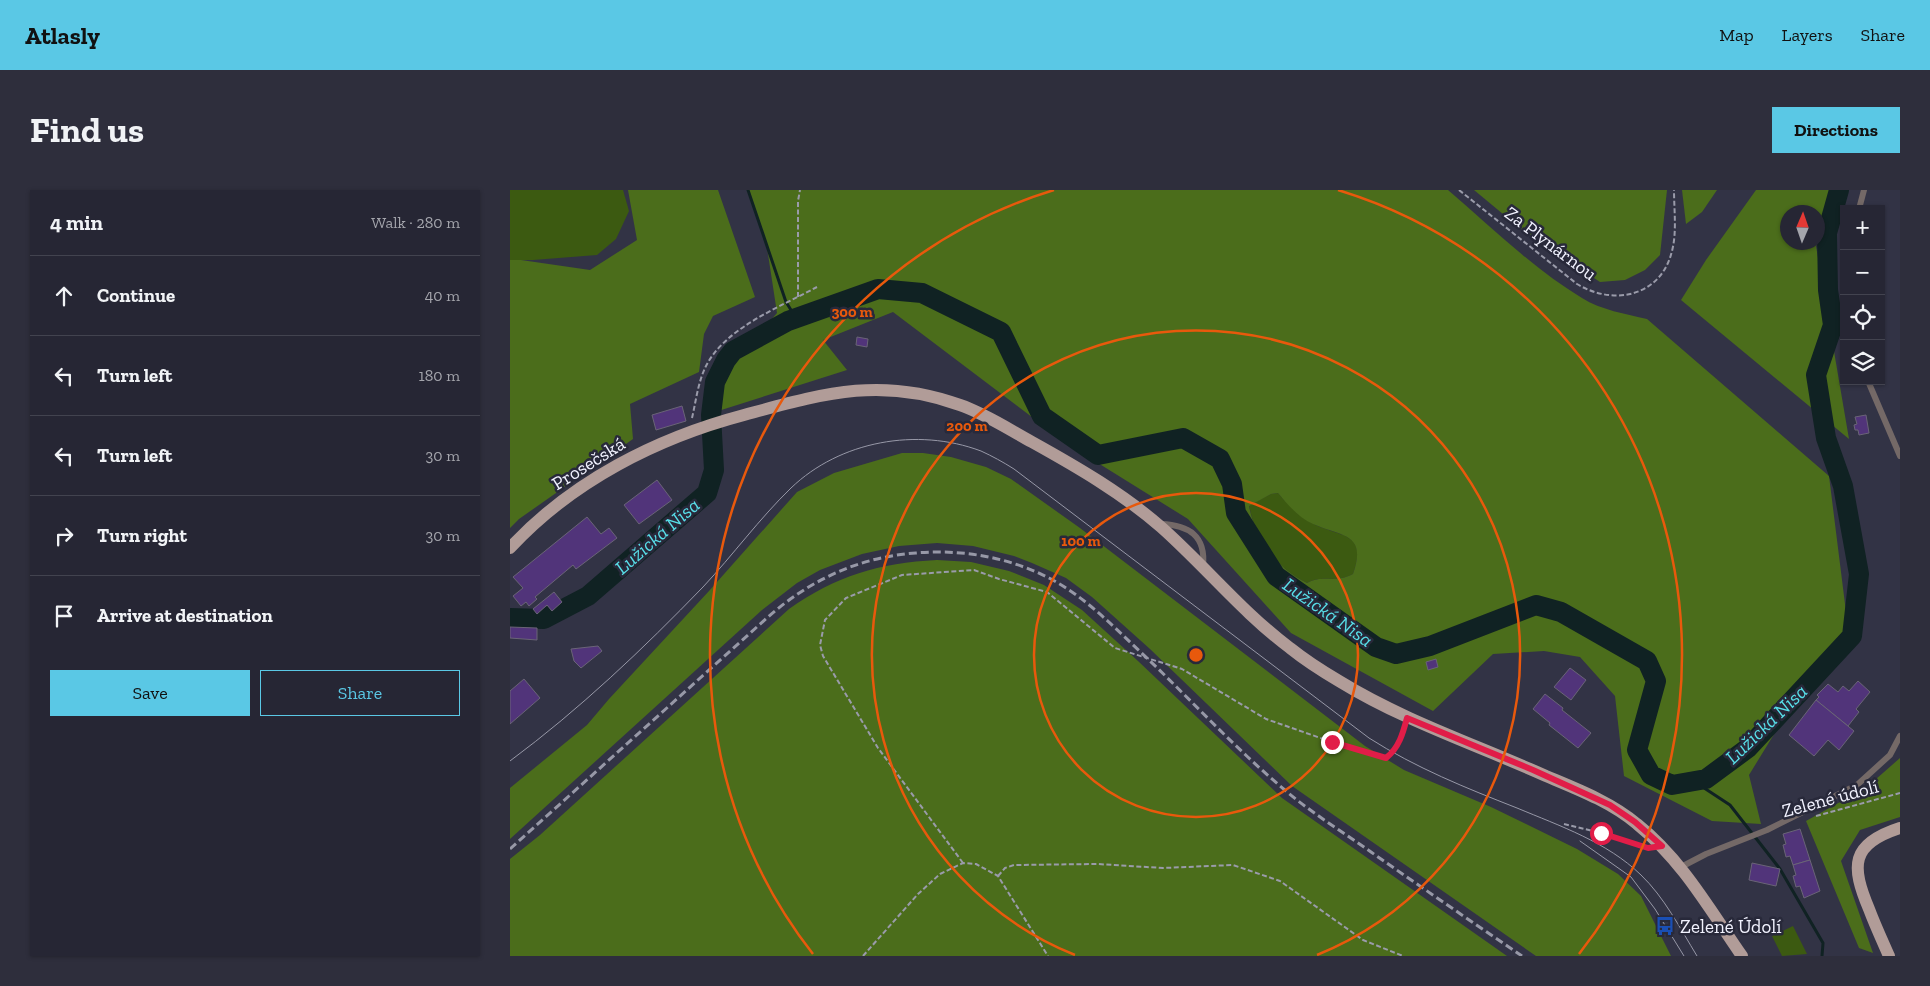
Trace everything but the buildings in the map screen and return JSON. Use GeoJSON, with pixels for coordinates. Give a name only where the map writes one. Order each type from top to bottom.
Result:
{"type":"FeatureCollection","features":[{"type":"Feature","properties":{"kind":"main road","name":"Prosečská"},"geometry":{"type":"LineString","coordinates":[[510,548],[547,511],[598,477],[661,442],[725,420],[833,392],[889,390],[922,393],[974,410],[1066,460],[1121,496],[1158,524],[1288,647],[1361,694],[1407,718],[1541,773],[1610,805],[1635,822],[1662,846],[1681,867],[1742,956]]}},
{"type":"Feature","properties":{"kind":"main road"},"geometry":{"type":"LineString","coordinates":[[1889,956],[1860,888],[1856,868],[1858,858],[1866,847],[1879,837],[1900,828]]}},
{"type":"Feature","properties":{"kind":"lane"},"geometry":{"type":"LineString","coordinates":[[1860,205],[1864,190]]}},
{"type":"Feature","properties":{"kind":"lane"},"geometry":{"type":"LineString","coordinates":[[1870,385],[1900,456]]}},
{"type":"Feature","properties":{"kind":"lane"},"geometry":{"type":"LineString","coordinates":[[1158,524],[1176,524],[1190,530],[1200,541],[1204,552],[1203,566]]}},
{"type":"Feature","properties":{"kind":"lane"},"geometry":{"type":"LineString","coordinates":[[1681,867],[1706,854],[1767,830],[1857,785],[1890,756],[1900,736]]}},
{"type":"Feature","properties":{"kind":"path"},"geometry":{"type":"LineString","coordinates":[[798,297],[798,200],[800,190]]}},
{"type":"Feature","properties":{"kind":"path","name":"Za Plynárnou"},"geometry":{"type":"LineString","coordinates":[[1459,190],[1576,284],[1596,293],[1613,296],[1640,291],[1655,281],[1664,270],[1672,252],[1674,238],[1674,190]]}},
{"type":"Feature","properties":{"kind":"path"},"geometry":{"type":"LineString","coordinates":[[693,431],[699,384],[712,355],[744,326],[816,287]]}},
{"type":"Feature","properties":{"kind":"path"},"geometry":{"type":"LineString","coordinates":[[963,863],[878,748],[822,656],[820,645],[822,632],[825,620],[830,614],[846,598],[902,575],[974,570],[1047,592],[1115,648],[1182,669],[1266,719],[1386,758],[1392,753],[1402,737],[1407,718]]}},
{"type":"Feature","properties":{"kind":"path","name":"Zelené údolí"},"geometry":{"type":"LineString","coordinates":[[1815,817],[1900,793]]}},
{"type":"Feature","properties":{"kind":"path"},"geometry":{"type":"LineString","coordinates":[[1564,824],[1601,833],[1648,848],[1662,846]]}},
{"type":"Feature","properties":{"kind":"path"},"geometry":{"type":"LineString","coordinates":[[863,956],[918,894],[940,874],[963,863],[976,864],[998,876],[1048,956]]}},
{"type":"Feature","properties":{"kind":"path"},"geometry":{"type":"LineString","coordinates":[[998,876],[1005,868],[1014,865],[1097,864],[1162,868],[1233,865],[1280,882],[1364,940],[1402,956]]}},
{"type":"Feature","properties":{"kind":"green space"},"geometry":{"type":"Polygon","coordinates":[[[510,190],[623,190],[629,211],[616,239],[597,255],[510,260],[510,190]]]}},
{"type":"Feature","properties":{"kind":"green space"},"geometry":{"type":"Polygon","coordinates":[[[628,190],[718,190],[755,297],[713,316],[704,334],[699,372],[630,404],[633,439],[519,519],[510,528],[510,260],[590,270],[637,240],[628,190]]]}},
{"type":"Feature","properties":{"kind":"green space"},"geometry":{"type":"Polygon","coordinates":[[[748,190],[1448,190],[1513,247],[1564,287],[1597,306],[1647,319],[1829,476],[1849,636],[1776,731],[1749,775],[1761,824],[1712,821],[1624,776],[1615,696],[1580,657],[1544,651],[1493,654],[1433,711],[1291,633],[1188,519],[1069,445],[893,312],[823,340],[847,370],[715,412],[730,367],[777,313],[766,241],[748,190]],[[1278,493],[1271,494],[1249,506],[1256,530],[1268,551],[1276,560],[1285,569],[1307,583],[1313,580],[1340,578],[1353,574],[1357,561],[1357,551],[1349,538],[1303,518],[1278,493]]]}},
{"type":"Feature","properties":{"kind":"green space"},"geometry":{"type":"Polygon","coordinates":[[[1474,190],[1667,190],[1660,255],[1645,270],[1625,280],[1600,282],[1521,229],[1474,190]]]}},
{"type":"Feature","properties":{"kind":"green space"},"geometry":{"type":"Polygon","coordinates":[[[1682,190],[1717,190],[1702,212],[1686,224],[1682,190]]]}},
{"type":"Feature","properties":{"kind":"green space"},"geometry":{"type":"Polygon","coordinates":[[[1756,190],[1836,190],[1825,221],[1825,205],[1780,205],[1780,250],[1817,250],[1849,439],[1681,300],[1706,260],[1756,190]]]}},
{"type":"Feature","properties":{"kind":"green space"},"geometry":{"type":"Polygon","coordinates":[[[902,453],[923,453],[951,457],[986,467],[1011,479],[1080,528],[1365,746],[1404,770],[1491,807],[1577,849],[1618,874],[1641,896],[1671,956],[1536,956],[1292,786],[1150,649],[1092,597],[1066,578],[1014,556],[973,546],[937,543],[899,546],[862,554],[820,570],[797,583],[762,610],[510,839],[510,788],[587,725],[797,492],[834,473],[902,453]]]}},
{"type":"Feature","properties":{"kind":"green space"},"geometry":{"type":"Polygon","coordinates":[[[1278,493],[1305,519],[1320,527],[1348,537],[1354,542],[1357,549],[1357,560],[1353,574],[1340,578],[1313,580],[1307,583],[1285,569],[1276,560],[1268,551],[1256,530],[1249,505],[1271,494],[1278,493]]]}},
{"type":"Feature","properties":{"kind":"green space"},"geometry":{"type":"Polygon","coordinates":[[[937,560],[971,562],[1009,571],[1044,585],[1082,610],[1282,798],[1507,956],[510,956],[510,859],[540,835],[789,609],[824,588],[859,573],[896,564],[937,560]]]}},
{"type":"Feature","properties":{"kind":"green space"},"geometry":{"type":"Polygon","coordinates":[[[1900,758],[1900,817],[1860,830],[1841,861],[1873,953],[1859,948],[1806,821],[1867,787],[1900,758]]]}},
{"type":"Feature","properties":{"kind":"green space"},"geometry":{"type":"Polygon","coordinates":[[[1793,926],[1807,954],[1782,956],[1772,936],[1793,926]]]}},
{"type":"Feature","properties":{"kind":"waterway"},"geometry":{"type":"LineString","coordinates":[[748,190],[786,302],[796,318]]}},
{"type":"Feature","properties":{"kind":"waterway","name":"Lužická Nisa"},"geometry":{"type":"LineString","coordinates":[[510,618],[544,619],[588,596],[707,493],[714,470],[711,415],[715,382],[726,360],[733,351],[788,321],[878,289],[922,293],[1001,332],[1042,416],[1098,455],[1183,438],[1220,459],[1232,484],[1236,513],[1276,576],[1376,647],[1396,654],[1430,646],[1536,605],[1561,612],[1647,661],[1656,681],[1637,750],[1651,775],[1672,785],[1706,779],[1748,748],[1852,636],[1859,574],[1843,486],[1826,438],[1816,375],[1833,325],[1828,290],[1827,233],[1839,190]]}},
{"type":"Feature","properties":{"kind":"waterway"},"geometry":{"type":"LineString","coordinates":[[1695,782],[1730,805],[1780,869],[1823,943],[1822,956]]}},
{"type":"Feature","properties":{"kind":"tram line"},"geometry":{"type":"LineString","coordinates":[[510,761],[561,721],[634,656],[703,587],[779,500],[811,472],[832,459],[856,449],[880,443],[931,440],[956,444],[981,451],[1014,469],[1369,738],[1423,768],[1460,785],[1566,828],[1598,844],[1628,863],[1657,893],[1697,956]]}},
{"type":"Feature","properties":{"kind":"tram line"},"geometry":{"type":"LineString","coordinates":[[1580,841],[1631,877],[1655,909],[1684,956]]}},
{"type":"Feature","properties":{"kind":"railway"},"geometry":{"type":"LineString","coordinates":[[510,849],[768,617],[801,592],[836,573],[875,559],[916,553],[950,552],[1001,560],[1033,571],[1060,584],[1112,625],[1246,755],[1296,799],[1522,956]]}},
{"type":"Feature","properties":{"kind":"place","name":"Zelené Údolí"},"geometry":{"type":"Point","coordinates":[1665,926]}},
{"type":"Feature","properties":{"kind":"route"},"geometry":{"type":"LineString","coordinates":[[1332,742],[1386,758],[1392,753],[1402,737],[1407,718],[1533,770],[1610,805],[1635,822],[1662,846],[1648,848],[1601,833]]}}]}
